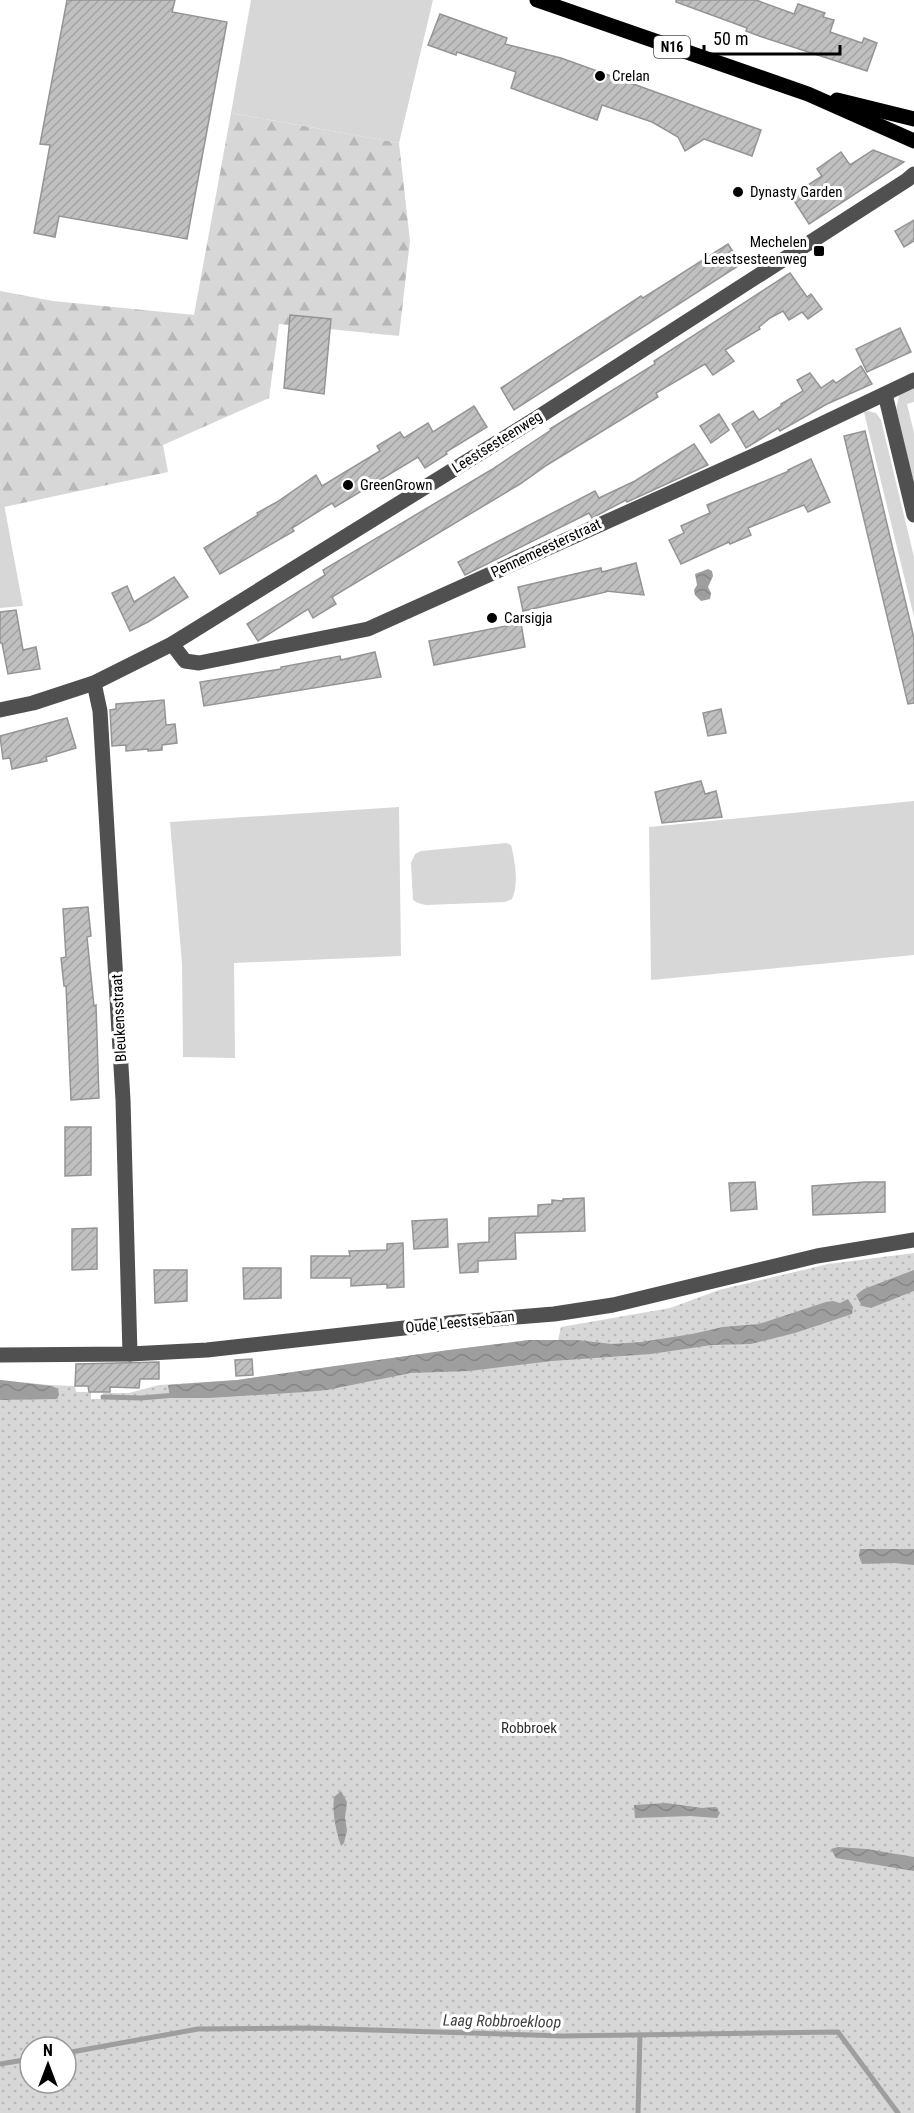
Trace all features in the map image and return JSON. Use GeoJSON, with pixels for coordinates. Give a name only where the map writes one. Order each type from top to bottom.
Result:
{"type":"FeatureCollection","features":[{"type":"Feature","properties":{"kind":"main road","name":"N16"},"geometry":{"type":"LineString","coordinates":[[537,0],[808,94],[914,141]]}},
{"type":"Feature","properties":{"kind":"main road","name":"N16"},"geometry":{"type":"LineString","coordinates":[[808,94],[914,119]]}},
{"type":"Feature","properties":{"kind":"street","name":"Leestsesteenweg"},"geometry":{"type":"LineString","coordinates":[[0,710],[33,703],[94,683],[172,644],[540,416],[914,174]]}},
{"type":"Feature","properties":{"kind":"street","name":"Pennemeesterstraat"},"geometry":{"type":"LineString","coordinates":[[172,644],[185,661],[199,663],[368,629],[914,380]]}},
{"type":"Feature","properties":{"kind":"street"},"geometry":{"type":"LineString","coordinates":[[885,394],[914,515]]}},
{"type":"Feature","properties":{"kind":"street","name":"Bleukensstraat"},"geometry":{"type":"LineString","coordinates":[[94,683],[101,733],[116,962],[123,1101],[130,1354]]}},
{"type":"Feature","properties":{"kind":"street","name":"Oude Leestsebaan"},"geometry":{"type":"LineString","coordinates":[[0,1355],[130,1354],[245,1347],[458,1322],[554,1314],[613,1305],[817,1256],[914,1240]]}},
{"type":"Feature","properties":{"kind":"green space"},"geometry":{"type":"Polygon","coordinates":[[[251,0],[433,0],[399,143],[231,113],[251,0]]]}},
{"type":"Feature","properties":{"kind":"green space"},"geometry":{"type":"Polygon","coordinates":[[[231,113],[399,143],[410,241],[399,336],[279,324],[269,398],[163,445],[168,472],[4,507],[0,483],[0,291],[53,301],[194,315],[231,113]]]}},
{"type":"Feature","properties":{"kind":"green space"},"geometry":{"type":"Polygon","coordinates":[[[914,387],[914,402],[907,404],[914,433],[914,485],[896,410],[899,395],[914,387]]]}},
{"type":"Feature","properties":{"kind":"green space"},"geometry":{"type":"Polygon","coordinates":[[[864,412],[876,413],[881,420],[914,557],[914,617],[864,412]]]}},
{"type":"Feature","properties":{"kind":"green space"},"geometry":{"type":"Polygon","coordinates":[[[0,483],[23,606],[0,608],[0,483]]]}},
{"type":"Feature","properties":{"kind":"green space"},"geometry":{"type":"Polygon","coordinates":[[[914,801],[914,955],[651,980],[649,827],[914,801]]]}},
{"type":"Feature","properties":{"kind":"green space"},"geometry":{"type":"Polygon","coordinates":[[[399,807],[401,956],[234,963],[235,1058],[183,1057],[182,964],[170,822],[399,807]]]}},
{"type":"Feature","properties":{"kind":"green space"},"geometry":{"type":"Polygon","coordinates":[[[506,843],[511,845],[515,865],[516,880],[512,899],[505,902],[426,905],[413,900],[411,863],[415,854],[421,851],[506,843]]]}},
{"type":"Feature","properties":{"kind":"green space","name":"Robbroek"},"geometry":{"type":"Polygon","coordinates":[[[914,1253],[914,2113],[0,2113],[0,1380],[75,1386],[76,1392],[91,1392],[91,1399],[103,1399],[103,1393],[129,1393],[159,1385],[237,1380],[529,1340],[558,1340],[561,1327],[670,1308],[719,1290],[828,1264],[914,1253]]]}},
{"type":"Feature","properties":{"kind":"water"},"geometry":{"type":"Polygon","coordinates":[[[708,569],[712,571],[713,576],[708,587],[711,593],[710,599],[701,601],[695,595],[694,590],[697,585],[695,574],[708,569]]]}},
{"type":"Feature","properties":{"kind":"water"},"geometry":{"type":"Polygon","coordinates":[[[914,1270],[914,1291],[871,1308],[862,1306],[856,1295],[864,1289],[914,1270]]]}},
{"type":"Feature","properties":{"kind":"water"},"geometry":{"type":"Polygon","coordinates":[[[848,1299],[853,1307],[852,1314],[795,1333],[751,1344],[712,1345],[651,1354],[552,1361],[469,1371],[411,1373],[327,1390],[305,1392],[170,1398],[168,1385],[237,1380],[529,1340],[577,1340],[612,1344],[641,1342],[723,1327],[759,1324],[826,1302],[840,1303],[848,1299]]]}},
{"type":"Feature","properties":{"kind":"water"},"geometry":{"type":"Polygon","coordinates":[[[0,1380],[52,1386],[58,1389],[59,1395],[57,1399],[0,1400],[0,1380]]]}},
{"type":"Feature","properties":{"kind":"water"},"geometry":{"type":"Polygon","coordinates":[[[860,1549],[914,1549],[914,1565],[862,1564],[859,1556],[860,1549]]]}},
{"type":"Feature","properties":{"kind":"water"},"geometry":{"type":"Polygon","coordinates":[[[341,1791],[347,1802],[345,1818],[347,1830],[341,1846],[335,1822],[334,1797],[341,1791]]]}},
{"type":"Feature","properties":{"kind":"water"},"geometry":{"type":"Polygon","coordinates":[[[666,1803],[702,1808],[716,1807],[720,1813],[717,1818],[690,1816],[635,1818],[634,1805],[666,1803]]]}},
{"type":"Feature","properties":{"kind":"water"},"geometry":{"type":"Polygon","coordinates":[[[838,1847],[867,1849],[914,1857],[914,1871],[836,1858],[831,1849],[838,1847]]]}},
{"type":"Feature","properties":{"kind":"building"},"geometry":{"type":"Polygon","coordinates":[[[67,0],[175,0],[172,12],[227,22],[187,239],[59,216],[55,237],[34,233],[50,145],[40,144],[67,0]]]}},
{"type":"Feature","properties":{"kind":"building"},"geometry":{"type":"Polygon","coordinates":[[[676,0],[756,0],[794,14],[798,4],[825,13],[823,17],[834,20],[830,32],[862,43],[864,38],[877,43],[867,71],[762,37],[746,31],[747,28],[676,2],[676,0]]]}},
{"type":"Feature","properties":{"kind":"building"},"geometry":{"type":"Polygon","coordinates":[[[440,14],[507,38],[505,44],[561,58],[761,130],[752,156],[704,139],[685,151],[678,137],[652,122],[602,105],[597,120],[511,88],[516,72],[457,52],[456,55],[428,45],[440,14]]]}},
{"type":"Feature","properties":{"kind":"building"},"geometry":{"type":"Polygon","coordinates":[[[873,150],[904,162],[809,224],[791,196],[822,176],[817,169],[841,152],[850,165],[873,150]]]}},
{"type":"Feature","properties":{"kind":"building"},"geometry":{"type":"Polygon","coordinates":[[[914,220],[914,241],[904,247],[895,231],[914,220]]]}},
{"type":"Feature","properties":{"kind":"building"},"geometry":{"type":"Polygon","coordinates":[[[728,244],[741,264],[514,410],[501,388],[641,296],[643,298],[728,244]]]}},
{"type":"Feature","properties":{"kind":"building"},"geometry":{"type":"Polygon","coordinates":[[[790,273],[807,297],[811,294],[822,309],[808,319],[802,312],[789,320],[783,311],[770,318],[759,327],[760,329],[725,350],[734,361],[713,375],[705,364],[656,393],[658,397],[520,484],[332,597],[336,604],[313,618],[308,609],[258,641],[247,624],[325,575],[323,570],[491,470],[790,273]]]}},
{"type":"Feature","properties":{"kind":"building"},"geometry":{"type":"Polygon","coordinates":[[[290,315],[331,319],[324,394],[284,388],[290,315]]]}},
{"type":"Feature","properties":{"kind":"building"},"geometry":{"type":"Polygon","coordinates":[[[900,328],[911,352],[867,372],[856,349],[900,328]]]}},
{"type":"Feature","properties":{"kind":"building"},"geometry":{"type":"Polygon","coordinates":[[[861,366],[872,384],[827,404],[780,431],[778,428],[746,448],[732,424],[753,411],[759,420],[781,406],[803,391],[797,380],[810,373],[821,388],[833,380],[836,383],[861,366]]]}},
{"type":"Feature","properties":{"kind":"building"},"geometry":{"type":"Polygon","coordinates":[[[474,406],[487,427],[425,468],[418,457],[335,507],[332,503],[292,528],[294,531],[220,574],[204,548],[258,515],[257,513],[316,475],[322,486],[380,451],[377,446],[400,432],[404,438],[428,423],[433,432],[474,406]]]}},
{"type":"Feature","properties":{"kind":"building"},"geometry":{"type":"Polygon","coordinates":[[[719,414],[729,430],[711,443],[700,426],[719,414]]]}},
{"type":"Feature","properties":{"kind":"building"},"geometry":{"type":"Polygon","coordinates":[[[865,431],[914,638],[914,703],[908,704],[844,436],[865,431]]]}},
{"type":"Feature","properties":{"kind":"building"},"geometry":{"type":"Polygon","coordinates":[[[694,444],[708,465],[627,502],[626,500],[592,518],[589,513],[465,575],[458,562],[595,491],[599,498],[635,481],[694,444]]]}},
{"type":"Feature","properties":{"kind":"building"},"geometry":{"type":"Polygon","coordinates":[[[811,459],[830,502],[808,512],[804,505],[748,528],[751,535],[730,544],[729,542],[681,564],[669,540],[684,533],[681,526],[710,513],[707,505],[789,471],[811,459]]]}},
{"type":"Feature","properties":{"kind":"building"},"geometry":{"type":"Polygon","coordinates":[[[636,563],[644,595],[606,591],[523,611],[518,587],[601,568],[602,572],[636,563]]]}},
{"type":"Feature","properties":{"kind":"building"},"geometry":{"type":"Polygon","coordinates":[[[174,577],[188,597],[130,631],[112,593],[127,586],[134,602],[174,577]]]}},
{"type":"Feature","properties":{"kind":"building"},"geometry":{"type":"Polygon","coordinates":[[[16,610],[23,650],[36,647],[40,669],[8,674],[2,643],[0,643],[0,612],[16,610]]]}},
{"type":"Feature","properties":{"kind":"building"},"geometry":{"type":"Polygon","coordinates":[[[521,623],[525,647],[434,665],[429,641],[521,623]]]}},
{"type":"Feature","properties":{"kind":"building"},"geometry":{"type":"Polygon","coordinates":[[[375,652],[381,677],[204,706],[200,682],[281,669],[281,667],[340,656],[341,660],[375,652]]]}},
{"type":"Feature","properties":{"kind":"building"},"geometry":{"type":"Polygon","coordinates":[[[164,700],[166,725],[175,724],[177,743],[162,745],[162,750],[148,751],[148,749],[126,751],[126,745],[112,746],[110,710],[116,709],[116,704],[164,700]]]}},
{"type":"Feature","properties":{"kind":"building"},"geometry":{"type":"Polygon","coordinates":[[[721,709],[726,733],[708,736],[703,713],[721,709]]]}},
{"type":"Feature","properties":{"kind":"building"},"geometry":{"type":"Polygon","coordinates":[[[67,718],[76,748],[46,757],[47,761],[12,769],[10,758],[3,759],[0,736],[67,718]]]}},
{"type":"Feature","properties":{"kind":"building"},"geometry":{"type":"Polygon","coordinates":[[[701,781],[705,794],[716,791],[722,817],[662,823],[655,792],[701,781]]]}},
{"type":"Feature","properties":{"kind":"building"},"geometry":{"type":"Polygon","coordinates":[[[88,907],[91,936],[87,937],[94,1006],[96,1005],[99,1098],[71,1100],[66,986],[64,986],[61,958],[66,957],[63,909],[88,907]]]}},
{"type":"Feature","properties":{"kind":"building"},"geometry":{"type":"Polygon","coordinates":[[[65,1127],[91,1127],[91,1175],[65,1176],[65,1127]]]}},
{"type":"Feature","properties":{"kind":"building"},"geometry":{"type":"Polygon","coordinates":[[[755,1182],[757,1209],[731,1211],[729,1183],[755,1182]]]}},
{"type":"Feature","properties":{"kind":"building"},"geometry":{"type":"Polygon","coordinates":[[[885,1182],[885,1212],[813,1215],[812,1186],[885,1182]]]}},
{"type":"Feature","properties":{"kind":"building"},"geometry":{"type":"Polygon","coordinates":[[[584,1198],[585,1231],[515,1233],[516,1259],[478,1261],[478,1272],[460,1273],[458,1244],[489,1242],[489,1218],[538,1216],[538,1205],[552,1204],[552,1200],[584,1198]]]}},
{"type":"Feature","properties":{"kind":"building"},"geometry":{"type":"Polygon","coordinates":[[[447,1219],[448,1247],[414,1249],[412,1221],[447,1219]]]}},
{"type":"Feature","properties":{"kind":"building"},"geometry":{"type":"Polygon","coordinates":[[[97,1228],[97,1269],[72,1270],[72,1229],[97,1228]]]}},
{"type":"Feature","properties":{"kind":"building"},"geometry":{"type":"Polygon","coordinates":[[[403,1243],[404,1287],[387,1288],[387,1284],[351,1286],[351,1278],[311,1278],[311,1256],[350,1256],[349,1251],[387,1250],[387,1244],[403,1243]]]}},
{"type":"Feature","properties":{"kind":"building"},"geometry":{"type":"Polygon","coordinates":[[[243,1268],[281,1268],[281,1298],[244,1299],[243,1268]]]}},
{"type":"Feature","properties":{"kind":"building"},"geometry":{"type":"Polygon","coordinates":[[[154,1270],[187,1270],[187,1301],[155,1303],[154,1270]]]}},
{"type":"Feature","properties":{"kind":"building"},"geometry":{"type":"Polygon","coordinates":[[[252,1359],[253,1375],[236,1376],[235,1360],[252,1359]]]}},
{"type":"Feature","properties":{"kind":"building"},"geometry":{"type":"Polygon","coordinates":[[[159,1362],[159,1379],[140,1379],[139,1388],[110,1387],[110,1392],[89,1392],[88,1386],[75,1386],[76,1364],[159,1362]]]}},
{"type":"Feature","properties":{"kind":"waterway","name":"Laag Robbroekloop"},"geometry":{"type":"LineString","coordinates":[[103,1397],[141,1398],[176,1395]]}},
{"type":"Feature","properties":{"kind":"waterway","name":"Laag Robbroekloop"},"geometry":{"type":"LineString","coordinates":[[78,2051],[198,2029],[309,2028],[563,2036],[838,2032],[898,2113]]}},
{"type":"Feature","properties":{"kind":"waterway"},"geometry":{"type":"LineString","coordinates":[[638,2113],[640,2035]]}},
{"type":"Feature","properties":{"kind":"waterway","name":"Laag Robbroekloop"},"geometry":{"type":"LineString","coordinates":[[0,2064],[18,2061]]}},
{"type":"Feature","properties":{"kind":"place","name":"Crelan"},"geometry":{"type":"Point","coordinates":[600,76]}},
{"type":"Feature","properties":{"kind":"place","name":"Dynasty Garden"},"geometry":{"type":"Point","coordinates":[738,192]}},
{"type":"Feature","properties":{"kind":"place","name":"Mechelen Leestsesteenweg"},"geometry":{"type":"Point","coordinates":[819,251]}},
{"type":"Feature","properties":{"kind":"place","name":"GreenGrown"},"geometry":{"type":"Point","coordinates":[348,485]}},
{"type":"Feature","properties":{"kind":"place","name":"Carsigja"},"geometry":{"type":"Point","coordinates":[492,618]}}]}
